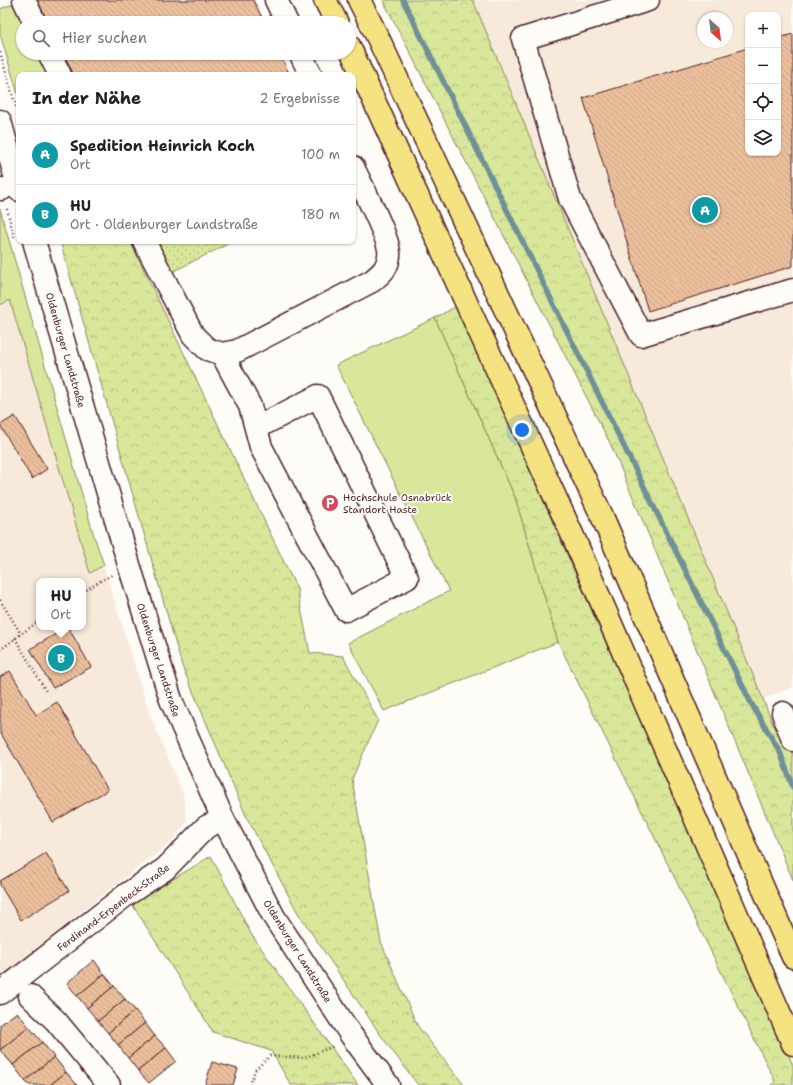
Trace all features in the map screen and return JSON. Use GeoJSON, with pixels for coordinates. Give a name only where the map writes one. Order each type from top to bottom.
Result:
{"type":"FeatureCollection","features":[{"type":"Feature","properties":{"kind":"highway"},"geometry":{"type":"LineString","coordinates":[[325,0],[333,16]]}},
{"type":"Feature","properties":{"kind":"highway"},"geometry":{"type":"LineString","coordinates":[[359,0],[602,516],[793,957]]}},
{"type":"Feature","properties":{"kind":"highway"},"geometry":{"type":"LineString","coordinates":[[355,60],[572,534],[793,1044]]}},
{"type":"Feature","properties":{"kind":"street"},"geometry":{"type":"LineString","coordinates":[[24,0],[32,16]]}},
{"type":"Feature","properties":{"kind":"street"},"geometry":{"type":"LineString","coordinates":[[276,0],[283,16]]}},
{"type":"Feature","properties":{"kind":"street"},"geometry":{"type":"LineString","coordinates":[[648,0],[523,39],[570,199],[641,335],[793,290]]}},
{"type":"Feature","properties":{"kind":"street"},"geometry":{"type":"LineString","coordinates":[[52,60],[58,72]]}},
{"type":"Feature","properties":{"kind":"street"},"geometry":{"type":"LineString","coordinates":[[303,60],[309,72]]}},
{"type":"Feature","properties":{"kind":"street"},"geometry":{"type":"LineString","coordinates":[[8,117],[10,187]]}},
{"type":"Feature","properties":{"kind":"street"},"geometry":{"type":"LineString","coordinates":[[146,244],[193,335],[207,349],[222,354],[237,351],[372,281],[384,270],[390,255],[386,239],[356,174]]}},
{"type":"Feature","properties":{"kind":"street","name":"Oldenburger Landstraße"},"geometry":{"type":"LineString","coordinates":[[35,244],[130,568],[171,700],[223,819],[274,917],[351,1035],[388,1085]]}},
{"type":"Feature","properties":{"kind":"street"},"geometry":{"type":"LineString","coordinates":[[222,354],[250,406],[261,447],[346,610],[406,578],[318,396],[256,428]]}},
{"type":"Feature","properties":{"kind":"street"},"geometry":{"type":"LineString","coordinates":[[783,713],[793,740]]}},
{"type":"Feature","properties":{"kind":"street","name":"Ferdinand-Erpenbeck-Straße"},"geometry":{"type":"LineString","coordinates":[[0,993],[126,895],[165,869],[206,828],[223,819]]}},
{"type":"Feature","properties":{"kind":"street"},"geometry":{"type":"LineString","coordinates":[[30,996],[56,1021],[109,1085]]}},
{"type":"Feature","properties":{"kind":"path"},"geometry":{"type":"LineString","coordinates":[[0,52],[8,117]]}},
{"type":"Feature","properties":{"kind":"path"},"geometry":{"type":"LineString","coordinates":[[86,590],[110,575],[130,568]]}},
{"type":"Feature","properties":{"kind":"path"},"geometry":{"type":"LineString","coordinates":[[0,600],[21,634]]}},
{"type":"Feature","properties":{"kind":"path"},"geometry":{"type":"LineString","coordinates":[[0,650],[36,624]]}},
{"type":"Feature","properties":{"kind":"path"},"geometry":{"type":"LineString","coordinates":[[15,638],[47,693]]}},
{"type":"Feature","properties":{"kind":"path"},"geometry":{"type":"LineString","coordinates":[[250,1085],[255,1070],[270,1056],[304,1058],[336,1046]]}},
{"type":"Feature","properties":{"kind":"shaded area"},"geometry":{"type":"Polygon","coordinates":[[[473,0],[793,0],[793,687],[763,699],[473,0]]]}},
{"type":"Feature","properties":{"kind":"shaded area"},"geometry":{"type":"Polygon","coordinates":[[[0,209],[94,536],[149,712],[183,794],[187,821],[170,843],[0,978],[0,209]]]}},
{"type":"Feature","properties":{"kind":"green space"},"geometry":{"type":"Polygon","coordinates":[[[383,0],[473,0],[773,725],[791,736],[793,740],[793,880],[611,445],[383,0]]]}},
{"type":"Feature","properties":{"kind":"green space"},"geometry":{"type":"Polygon","coordinates":[[[15,3],[20,16],[16,16],[16,60],[42,60],[48,72],[16,72],[16,88],[0,34],[0,9],[15,3]]]}},
{"type":"Feature","properties":{"kind":"green space"},"geometry":{"type":"Polygon","coordinates":[[[0,209],[94,536],[104,565],[90,573],[10,300],[0,305],[0,209]]]}},
{"type":"Feature","properties":{"kind":"green space"},"geometry":{"type":"Polygon","coordinates":[[[61,244],[131,244],[297,589],[310,653],[343,656],[378,720],[352,779],[381,942],[417,1025],[464,1085],[418,1085],[382,1037],[298,913],[247,818],[182,666],[61,244]]]}},
{"type":"Feature","properties":{"kind":"green space"},"geometry":{"type":"Polygon","coordinates":[[[158,244],[228,244],[172,272],[158,244]]]}},
{"type":"Feature","properties":{"kind":"green space"},"geometry":{"type":"Polygon","coordinates":[[[457,306],[793,1065],[793,1085],[771,1085],[775,1081],[558,642],[515,497],[435,318],[457,306]]]}},
{"type":"Feature","properties":{"kind":"green space"},"geometry":{"type":"Polygon","coordinates":[[[435,318],[515,497],[558,642],[384,711],[348,643],[449,591],[336,365],[435,318]]]}},
{"type":"Feature","properties":{"kind":"green space"},"geometry":{"type":"Polygon","coordinates":[[[211,856],[251,934],[358,1085],[291,1085],[271,1051],[213,1032],[132,904],[211,856]]]}},
{"type":"Feature","properties":{"kind":"building"},"geometry":{"type":"Polygon","coordinates":[[[37,0],[253,0],[261,16],[45,16],[37,0]]]}},
{"type":"Feature","properties":{"kind":"building"},"geometry":{"type":"Polygon","coordinates":[[[793,34],[793,266],[648,311],[583,98],[745,49],[745,156],[781,156],[781,37],[793,34]]]}},
{"type":"Feature","properties":{"kind":"building"},"geometry":{"type":"Polygon","coordinates":[[[66,60],[282,60],[288,72],[72,72],[66,60]]]}},
{"type":"Feature","properties":{"kind":"building"},"geometry":{"type":"Polygon","coordinates":[[[15,416],[47,469],[32,479],[0,425],[15,416]]]}},
{"type":"Feature","properties":{"kind":"building"},"geometry":{"type":"Polygon","coordinates":[[[63,630],[70,630],[91,667],[53,688],[30,649],[63,630]]]}},
{"type":"Feature","properties":{"kind":"building"},"geometry":{"type":"Polygon","coordinates":[[[10,671],[36,715],[57,702],[108,790],[53,822],[0,732],[0,677],[10,671]]]}},
{"type":"Feature","properties":{"kind":"building"},"geometry":{"type":"Polygon","coordinates":[[[46,853],[69,891],[21,920],[0,885],[0,881],[46,853]]]}},
{"type":"Feature","properties":{"kind":"building"},"geometry":{"type":"Polygon","coordinates":[[[94,960],[104,974],[77,996],[67,983],[94,960]]]}},
{"type":"Feature","properties":{"kind":"building"},"geometry":{"type":"Polygon","coordinates":[[[104,974],[114,986],[87,1008],[77,996],[104,974]]]}},
{"type":"Feature","properties":{"kind":"building"},"geometry":{"type":"Polygon","coordinates":[[[114,986],[125,999],[98,1021],[87,1008],[114,986]]]}},
{"type":"Feature","properties":{"kind":"building"},"geometry":{"type":"Polygon","coordinates":[[[125,999],[135,1010],[108,1033],[98,1021],[125,999]]]}},
{"type":"Feature","properties":{"kind":"building"},"geometry":{"type":"Polygon","coordinates":[[[135,1010],[145,1023],[118,1045],[108,1033],[135,1010]]]}},
{"type":"Feature","properties":{"kind":"building"},"geometry":{"type":"Polygon","coordinates":[[[17,1012],[29,1027],[0,1050],[0,1025],[17,1012]]]}},
{"type":"Feature","properties":{"kind":"building"},"geometry":{"type":"Polygon","coordinates":[[[145,1023],[155,1036],[128,1058],[118,1045],[145,1023]]]}},
{"type":"Feature","properties":{"kind":"building"},"geometry":{"type":"Polygon","coordinates":[[[29,1027],[42,1042],[13,1065],[0,1050],[29,1027]]]}},
{"type":"Feature","properties":{"kind":"building"},"geometry":{"type":"Polygon","coordinates":[[[155,1036],[166,1048],[138,1071],[128,1058],[155,1036]]]}},
{"type":"Feature","properties":{"kind":"building"},"geometry":{"type":"Polygon","coordinates":[[[42,1042],[54,1057],[25,1081],[13,1065],[42,1042]]]}},
{"type":"Feature","properties":{"kind":"building"},"geometry":{"type":"Polygon","coordinates":[[[166,1048],[176,1061],[149,1083],[138,1071],[166,1048]]]}},
{"type":"Feature","properties":{"kind":"building"},"geometry":{"type":"Polygon","coordinates":[[[54,1057],[66,1072],[50,1085],[29,1085],[25,1081],[54,1057]]]}},
{"type":"Feature","properties":{"kind":"building"},"geometry":{"type":"Polygon","coordinates":[[[212,1062],[238,1069],[233,1085],[205,1085],[212,1062]]]}},
{"type":"Feature","properties":{"kind":"building"},"geometry":{"type":"Polygon","coordinates":[[[66,1072],[77,1085],[50,1085],[66,1072]]]}},
{"type":"Feature","properties":{"kind":"waterway"},"geometry":{"type":"LineString","coordinates":[[403,0],[751,703],[780,752],[793,787]]}},
{"type":"Feature","properties":{"kind":"place","name":"Spedition Heinrich Koch"},"geometry":{"type":"Point","coordinates":[705,210]}},
{"type":"Feature","properties":{"kind":"place","name":"Hochschule Osnabrück Standort Haste"},"geometry":{"type":"Point","coordinates":[330,503]}},
{"type":"Feature","properties":{"kind":"place","name":"HU"},"geometry":{"type":"Point","coordinates":[61,658]}}]}
